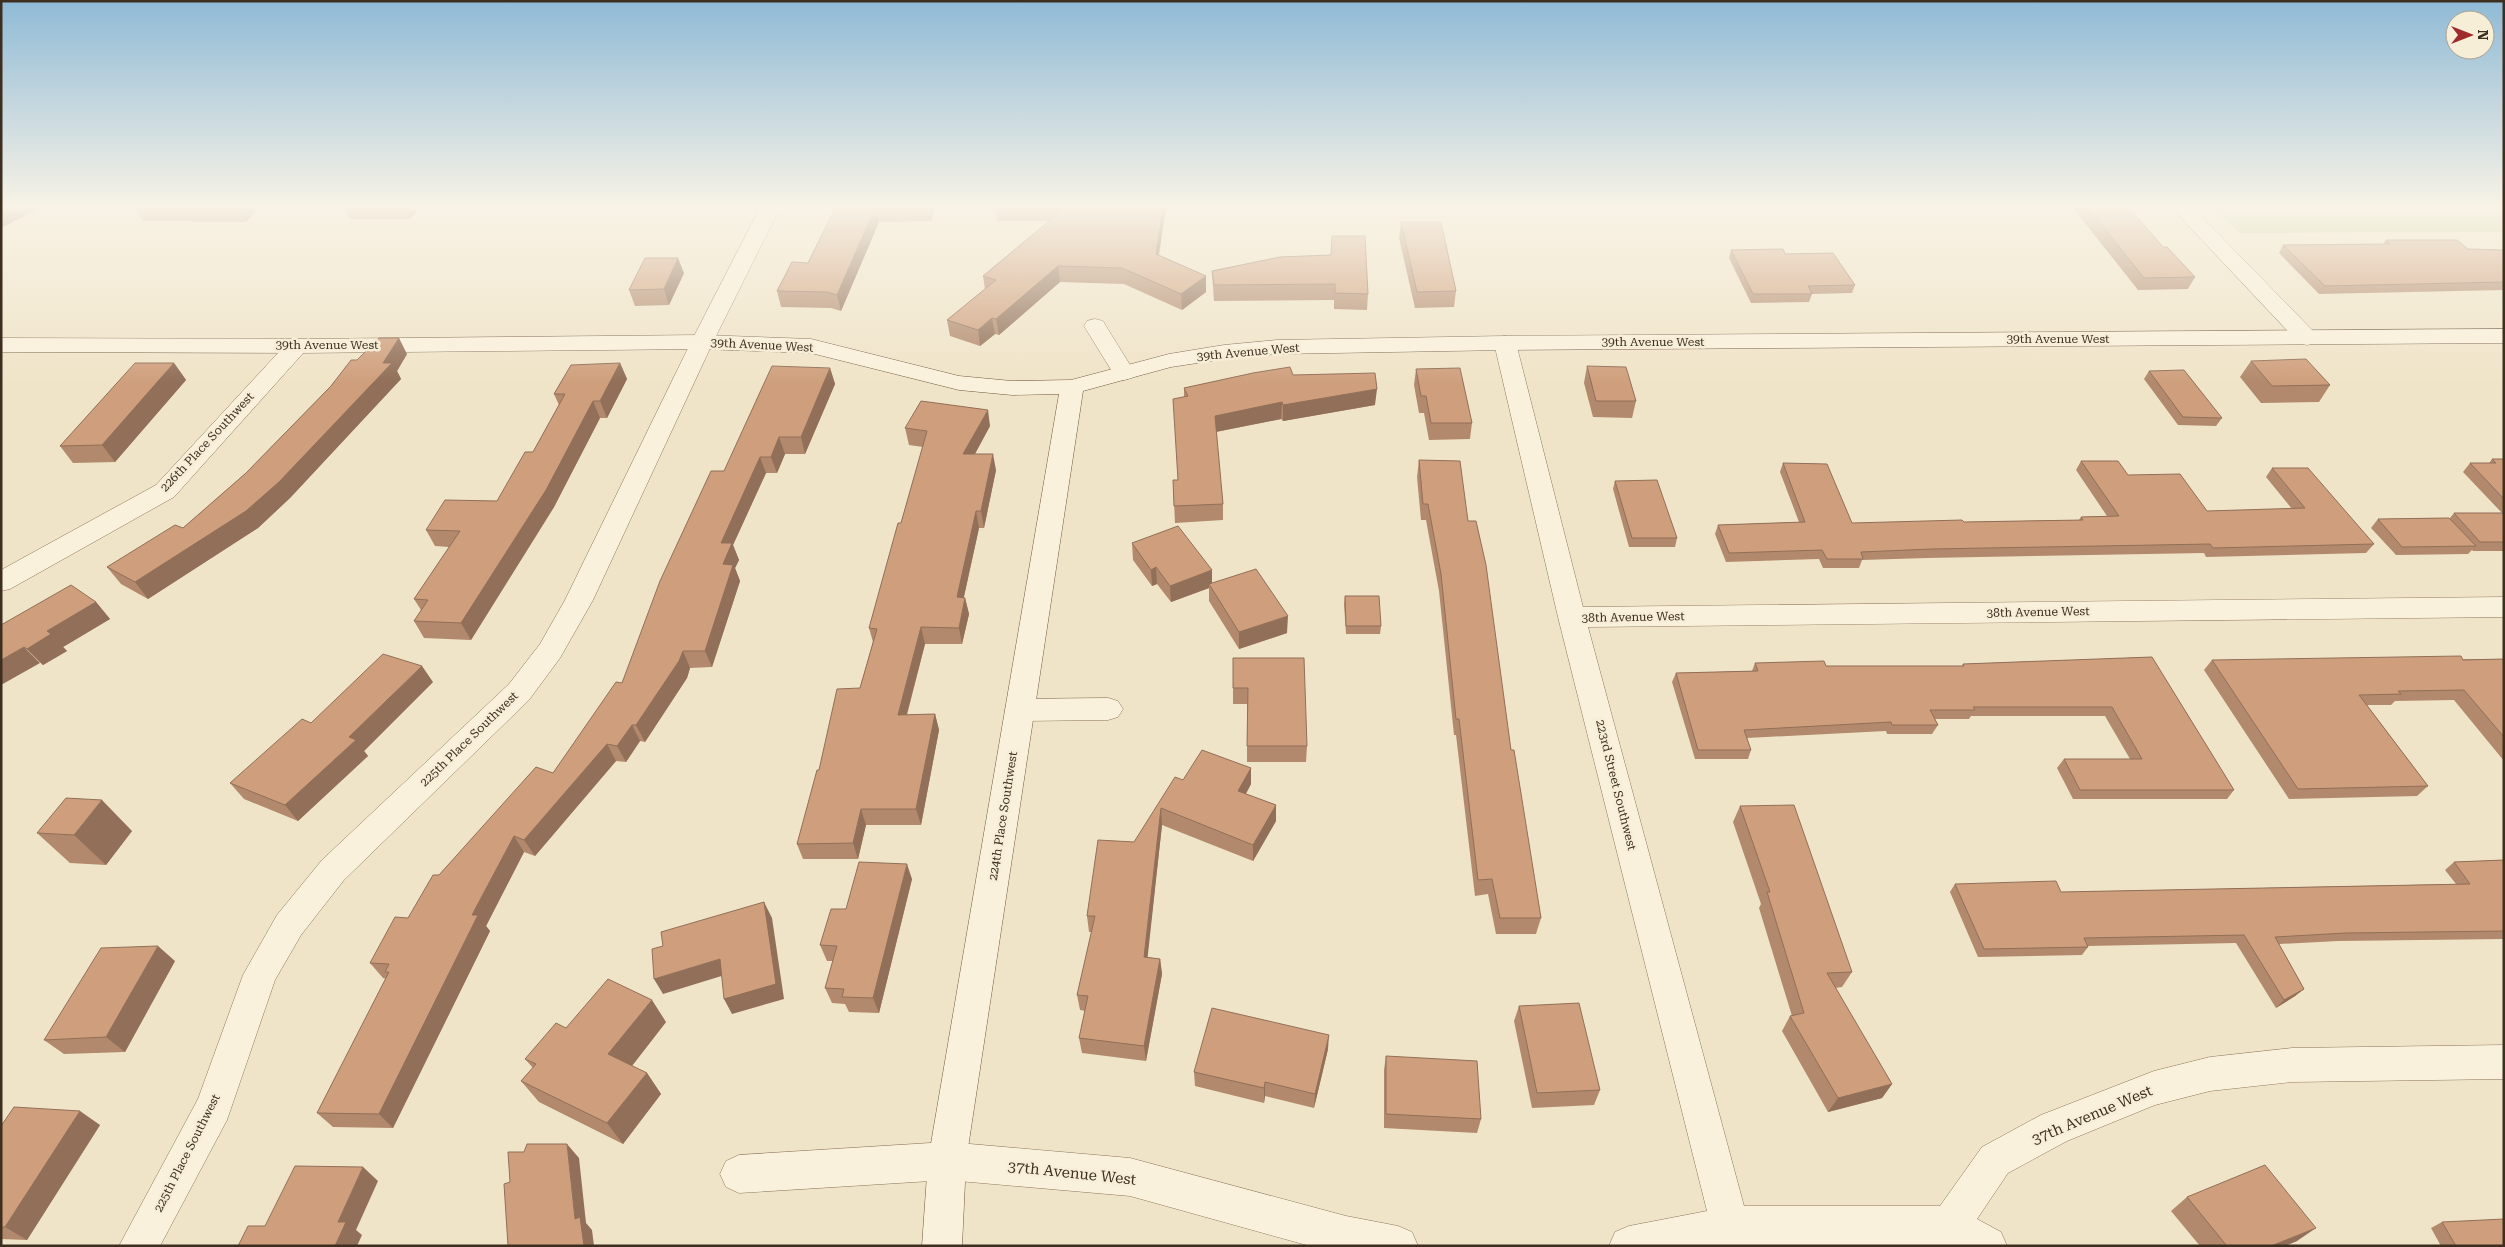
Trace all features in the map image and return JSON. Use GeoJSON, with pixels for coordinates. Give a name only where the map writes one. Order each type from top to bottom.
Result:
{"type":"FeatureCollection","features":[{"type":"Feature","properties":{"kind":"street","name":"225th Place Southwest"},"geometry":{"type":"LineString","coordinates":[[139,1246],[214,1107],[260,975],[289,925],[333,870],[519,692],[550,651],[579,600],[702,342],[740,266]]}},
{"type":"Feature","properties":{"kind":"street"},"geometry":{"type":"LineString","coordinates":[[2238,266],[2307,338]]}},
{"type":"Feature","properties":{"kind":"street"},"geometry":{"type":"LineString","coordinates":[[1095,326],[1124,373]]}},
{"type":"Feature","properties":{"kind":"street","name":"39th Avenue West"},"geometry":{"type":"LineString","coordinates":[[1,345],[297,346],[702,342],[811,346],[959,383],[1012,388],[1072,387],[1169,361],[1224,352],[1277,347],[1505,343],[2504,336]]}},
{"type":"Feature","properties":{"kind":"street","name":"223rd Street Southwest"},"geometry":{"type":"LineString","coordinates":[[1505,343],[1572,617],[1730,1226]]}},
{"type":"Feature","properties":{"kind":"street","name":"226th Place Southwest"},"geometry":{"type":"LineString","coordinates":[[1,582],[165,490],[297,346]]}},
{"type":"Feature","properties":{"kind":"street","name":"224th Place Southwest"},"geometry":{"type":"LineString","coordinates":[[942,1246],[948,1162],[1072,387]]}},
{"type":"Feature","properties":{"kind":"street","name":"38th Avenue West"},"geometry":{"type":"LineString","coordinates":[[1572,617],[2504,607]]}},
{"type":"Feature","properties":{"kind":"street"},"geometry":{"type":"LineString","coordinates":[[1020,710],[1108,709]]}},
{"type":"Feature","properties":{"kind":"street","name":"37th Avenue West"},"geometry":{"type":"LineString","coordinates":[[1950,1226],[1994,1160],[2054,1128],[2154,1088],[2210,1074],[2292,1065],[2504,1062]]}},
{"type":"Feature","properties":{"kind":"street","name":"37th Avenue West"},"geometry":{"type":"LineString","coordinates":[[739,1174],[948,1162],[1130,1177],[1346,1236],[1398,1246]]}},
{"type":"Feature","properties":{"kind":"street"},"geometry":{"type":"LineString","coordinates":[[1629,1246],[1730,1226],[1950,1226],[1987,1246]]}},
{"type":"Feature","properties":{"kind":"building"},"geometry":{"type":"Polygon","coordinates":[[[641,266],[674,266],[664,289],[629,290],[641,266]]]}},
{"type":"Feature","properties":{"kind":"building"},"geometry":{"type":"Polygon","coordinates":[[[790,266],[850,266],[837,295],[827,292],[777,291],[790,266]]]}},
{"type":"Feature","properties":{"kind":"building"},"geometry":{"type":"Polygon","coordinates":[[[995,266],[1058,266],[996,319],[992,318],[978,330],[947,320],[996,280],[983,276],[995,266]]]}},
{"type":"Feature","properties":{"kind":"building"},"geometry":{"type":"Polygon","coordinates":[[[1064,266],[1184,266],[1206,276],[1181,294],[1122,268],[1064,266]]]}},
{"type":"Feature","properties":{"kind":"building"},"geometry":{"type":"Polygon","coordinates":[[[1235,266],[1367,266],[1368,294],[1335,293],[1335,284],[1214,285],[1212,271],[1235,266]]]}},
{"type":"Feature","properties":{"kind":"building"},"geometry":{"type":"Polygon","coordinates":[[[1411,266],[1451,266],[1456,291],[1417,292],[1411,266]]]}},
{"type":"Feature","properties":{"kind":"building"},"geometry":{"type":"Polygon","coordinates":[[[1739,266],[1842,266],[1855,285],[1808,286],[1812,294],[1753,294],[1739,266]]]}},
{"type":"Feature","properties":{"kind":"building"},"geometry":{"type":"Polygon","coordinates":[[[2135,266],[2185,266],[2195,277],[2144,278],[2135,266]]]}},
{"type":"Feature","properties":{"kind":"building"},"geometry":{"type":"Polygon","coordinates":[[[2305,266],[2504,266],[2504,282],[2325,286],[2305,266]]]}},
{"type":"Feature","properties":{"kind":"building"},"geometry":{"type":"Polygon","coordinates":[[[379,338],[399,338],[383,363],[392,363],[279,482],[246,511],[135,582],[107,567],[175,525],[183,528],[246,473],[331,386],[351,360],[357,360],[379,338]]]}},
{"type":"Feature","properties":{"kind":"building"},"geometry":{"type":"Polygon","coordinates":[[[2306,359],[2330,385],[2272,386],[2251,361],[2306,359]]]}},
{"type":"Feature","properties":{"kind":"building"},"geometry":{"type":"Polygon","coordinates":[[[135,363],[174,363],[102,445],[60,446],[135,363]]]}},
{"type":"Feature","properties":{"kind":"building"},"geometry":{"type":"Polygon","coordinates":[[[620,363],[600,401],[593,401],[546,490],[461,623],[414,621],[428,600],[414,599],[460,531],[426,530],[445,500],[497,501],[525,452],[533,452],[565,394],[554,394],[571,365],[620,363]]]}},
{"type":"Feature","properties":{"kind":"building"},"geometry":{"type":"Polygon","coordinates":[[[772,366],[830,368],[801,437],[779,437],[771,457],[760,457],[721,543],[732,543],[723,564],[733,565],[705,651],[683,651],[679,661],[636,725],[632,725],[617,746],[607,744],[524,840],[514,836],[472,915],[478,915],[379,1114],[317,1113],[389,972],[385,972],[389,964],[370,963],[395,917],[408,918],[433,875],[439,875],[536,767],[553,773],[616,682],[622,683],[660,581],[711,471],[724,471],[772,366]]]}},
{"type":"Feature","properties":{"kind":"building"},"geometry":{"type":"Polygon","coordinates":[[[1587,366],[1626,367],[1636,401],[1596,401],[1587,366]]]}},
{"type":"Feature","properties":{"kind":"building"},"geometry":{"type":"Polygon","coordinates":[[[1290,367],[1293,375],[1375,373],[1377,389],[1283,405],[1282,402],[1215,416],[1223,504],[1174,506],[1173,480],[1178,480],[1173,399],[1188,396],[1184,388],[1290,367]]]}},
{"type":"Feature","properties":{"kind":"building"},"geometry":{"type":"Polygon","coordinates":[[[1460,368],[1472,423],[1431,423],[1426,396],[1421,396],[1416,369],[1460,368]]]}},
{"type":"Feature","properties":{"kind":"building"},"geometry":{"type":"Polygon","coordinates":[[[2184,370],[2222,418],[2183,417],[2149,371],[2184,370]]]}},
{"type":"Feature","properties":{"kind":"building"},"geometry":{"type":"Polygon","coordinates":[[[921,401],[988,410],[963,454],[993,454],[981,511],[976,511],[957,597],[965,598],[959,628],[921,627],[898,715],[935,714],[916,809],[861,809],[853,843],[797,844],[817,770],[819,770],[837,689],[860,688],[877,629],[869,628],[898,523],[901,523],[927,431],[905,428],[921,401]]]}},
{"type":"Feature","properties":{"kind":"building"},"geometry":{"type":"Polygon","coordinates":[[[2492,459],[2504,459],[2504,499],[2470,463],[2496,463],[2492,459]]]}},
{"type":"Feature","properties":{"kind":"building"},"geometry":{"type":"Polygon","coordinates":[[[1419,460],[1460,461],[1468,521],[1476,521],[1486,565],[1511,750],[1514,750],[1541,918],[1500,918],[1492,879],[1478,880],[1459,719],[1456,719],[1441,574],[1428,504],[1423,504],[1419,460]]]}},
{"type":"Feature","properties":{"kind":"building"},"geometry":{"type":"Polygon","coordinates":[[[2081,461],[2118,461],[2128,475],[2180,474],[2207,511],[2305,508],[2272,468],[2308,468],[2374,544],[2213,548],[2210,544],[1931,549],[1861,552],[1863,559],[1827,559],[1822,550],[1729,553],[1718,525],[1805,522],[1783,463],[1827,464],[1852,523],[1962,520],[1964,522],[2083,520],[2081,517],[2119,516],[2081,461]]]}},
{"type":"Feature","properties":{"kind":"building"},"geometry":{"type":"Polygon","coordinates":[[[1657,480],[1677,538],[1632,538],[1615,481],[1657,480]]]}},
{"type":"Feature","properties":{"kind":"building"},"geometry":{"type":"Polygon","coordinates":[[[2454,513],[2504,513],[2504,542],[2480,542],[2454,513]]]}},
{"type":"Feature","properties":{"kind":"building"},"geometry":{"type":"Polygon","coordinates":[[[2449,518],[2476,546],[2402,547],[2378,519],[2449,518]]]}},
{"type":"Feature","properties":{"kind":"building"},"geometry":{"type":"Polygon","coordinates":[[[1178,526],[1212,570],[1170,586],[1156,567],[1151,570],[1132,543],[1178,526]]]}},
{"type":"Feature","properties":{"kind":"building"},"geometry":{"type":"Polygon","coordinates":[[[1256,569],[1288,616],[1239,632],[1209,584],[1256,569]]]}},
{"type":"Feature","properties":{"kind":"building"},"geometry":{"type":"Polygon","coordinates":[[[71,585],[96,602],[47,631],[51,634],[27,649],[24,647],[1,660],[1,625],[71,585]]]}},
{"type":"Feature","properties":{"kind":"building"},"geometry":{"type":"Polygon","coordinates":[[[1345,596],[1379,596],[1381,626],[1346,626],[1345,596]]]}},
{"type":"Feature","properties":{"kind":"building"},"geometry":{"type":"Polygon","coordinates":[[[383,654],[422,666],[349,737],[356,740],[285,805],[230,783],[302,719],[311,723],[383,654]]]}},
{"type":"Feature","properties":{"kind":"building"},"geometry":{"type":"Polygon","coordinates":[[[2461,656],[2463,660],[2504,659],[2504,737],[2464,690],[2398,691],[2401,694],[2359,695],[2428,786],[2298,789],[2212,660],[2461,656]]]}},
{"type":"Feature","properties":{"kind":"building"},"geometry":{"type":"Polygon","coordinates":[[[2152,657],[2234,790],[2080,790],[2064,759],[2142,759],[2112,707],[1973,707],[1975,710],[1930,710],[1938,725],[1892,725],[1891,722],[1744,730],[1751,750],[1698,750],[1676,673],[1758,671],[1755,663],[1824,661],[1826,666],[1964,666],[1963,664],[2152,657]]]}},
{"type":"Feature","properties":{"kind":"building"},"geometry":{"type":"Polygon","coordinates":[[[1233,658],[1304,658],[1307,746],[1247,746],[1248,688],[1233,688],[1233,658]]]}},
{"type":"Feature","properties":{"kind":"building"},"geometry":{"type":"Polygon","coordinates":[[[1202,750],[1251,768],[1238,791],[1276,805],[1253,845],[1161,808],[1144,957],[1160,959],[1144,1046],[1079,1038],[1088,996],[1077,995],[1095,916],[1087,916],[1098,840],[1134,842],[1175,777],[1183,780],[1202,750]]]}},
{"type":"Feature","properties":{"kind":"building"},"geometry":{"type":"Polygon","coordinates":[[[66,798],[102,800],[74,835],[37,833],[66,798]]]}},
{"type":"Feature","properties":{"kind":"building"},"geometry":{"type":"Polygon","coordinates":[[[1794,805],[1852,972],[1827,973],[1892,1084],[1838,1098],[1790,1016],[1804,1013],[1767,892],[1770,892],[1740,806],[1794,805]]]}},
{"type":"Feature","properties":{"kind":"building"},"geometry":{"type":"Polygon","coordinates":[[[2504,860],[2504,931],[2346,933],[2275,937],[2304,989],[2284,1000],[2244,935],[2084,938],[2088,947],[1984,949],[1955,884],[2056,881],[2061,892],[2470,884],[2454,862],[2504,860]]]}},
{"type":"Feature","properties":{"kind":"building"},"geometry":{"type":"Polygon","coordinates":[[[859,862],[907,864],[873,998],[842,997],[844,989],[825,988],[837,946],[820,945],[831,909],[846,909],[859,862]]]}},
{"type":"Feature","properties":{"kind":"building"},"geometry":{"type":"Polygon","coordinates":[[[764,902],[776,984],[724,999],[720,959],[654,979],[652,949],[663,946],[661,932],[764,902]]]}},
{"type":"Feature","properties":{"kind":"building"},"geometry":{"type":"Polygon","coordinates":[[[158,946],[106,1037],[44,1040],[101,948],[158,946]]]}},
{"type":"Feature","properties":{"kind":"building"},"geometry":{"type":"Polygon","coordinates":[[[608,979],[652,1000],[608,1054],[647,1073],[607,1123],[521,1081],[536,1064],[525,1059],[556,1023],[566,1028],[608,979]]]}},
{"type":"Feature","properties":{"kind":"building"},"geometry":{"type":"Polygon","coordinates":[[[1579,1003],[1600,1090],[1537,1093],[1519,1006],[1579,1003]]]}},
{"type":"Feature","properties":{"kind":"building"},"geometry":{"type":"Polygon","coordinates":[[[1212,1008],[1329,1035],[1315,1094],[1265,1082],[1264,1088],[1194,1072],[1212,1008]]]}},
{"type":"Feature","properties":{"kind":"building"},"geometry":{"type":"Polygon","coordinates":[[[1386,1056],[1477,1061],[1481,1119],[1386,1114],[1386,1056]]]}},
{"type":"Feature","properties":{"kind":"building"},"geometry":{"type":"Polygon","coordinates":[[[14,1107],[80,1111],[5,1227],[1,1227],[1,1126],[14,1107]]]}},
{"type":"Feature","properties":{"kind":"building"},"geometry":{"type":"Polygon","coordinates":[[[527,1144],[567,1144],[575,1219],[580,1217],[584,1246],[508,1246],[504,1184],[510,1182],[508,1152],[524,1152],[527,1144]]]}},
{"type":"Feature","properties":{"kind":"building"},"geometry":{"type":"Polygon","coordinates":[[[2265,1165],[2316,1228],[2271,1246],[2227,1246],[2187,1197],[2265,1165]]]}},
{"type":"Feature","properties":{"kind":"building"},"geometry":{"type":"Polygon","coordinates":[[[295,1166],[363,1167],[338,1222],[346,1222],[335,1246],[238,1246],[248,1226],[265,1226],[295,1166]]]}},
{"type":"Feature","properties":{"kind":"building"},"geometry":{"type":"Polygon","coordinates":[[[2504,1219],[2504,1246],[2456,1246],[2442,1222],[2504,1219]]]}}]}
